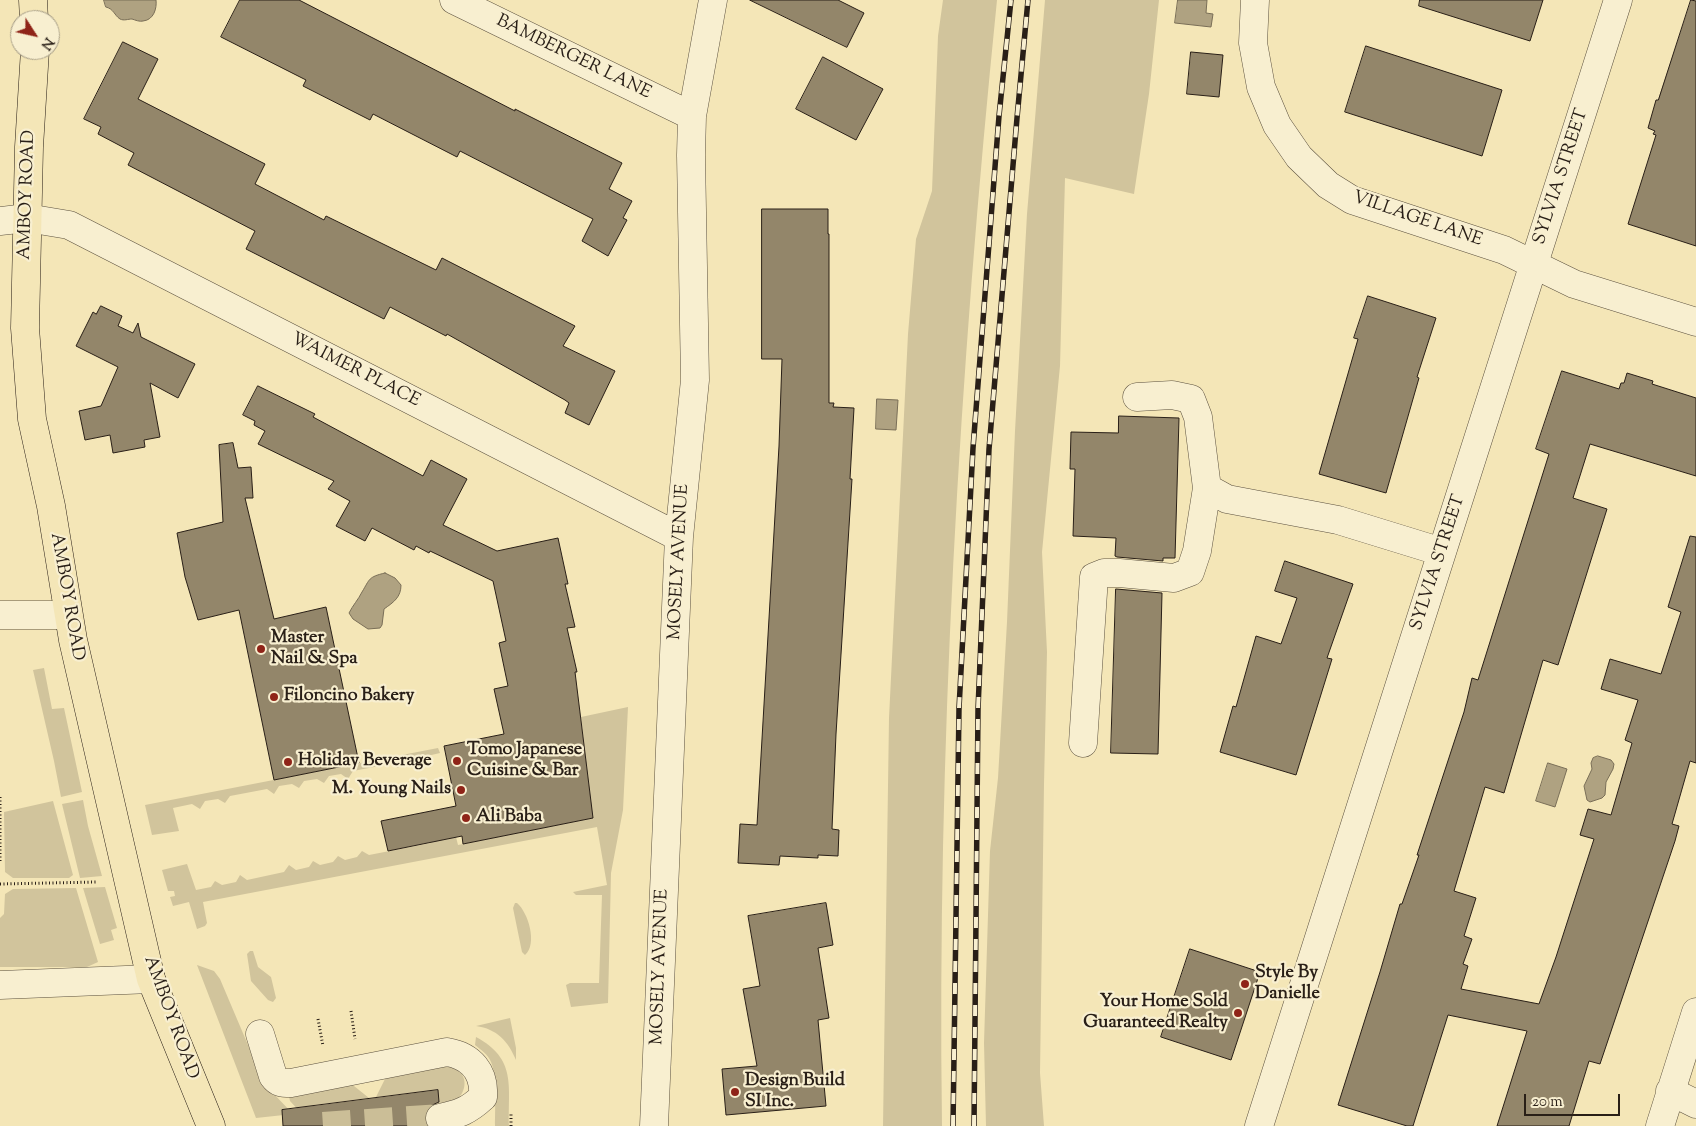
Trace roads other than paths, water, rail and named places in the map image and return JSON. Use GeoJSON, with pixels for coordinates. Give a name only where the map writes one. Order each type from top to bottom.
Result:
{"type":"FeatureCollection","features":[{"type":"Feature","properties":{"kind":"main road","name":"AMBOY ROAD"},"geometry":{"type":"LineString","coordinates":[[34,60],[29,146],[26,328],[32,419],[51,506],[68,615],[151,979],[211,1126]]}},
{"type":"Feature","properties":{"kind":"street","name":"BAMBERGER LANE"},"geometry":{"type":"LineString","coordinates":[[454,0],[692,116]]}},
{"type":"Feature","properties":{"kind":"street","name":"MOSELY AVENUE"},"geometry":{"type":"LineString","coordinates":[[654,1126],[679,537],[695,380],[692,116],[713,0]]}},
{"type":"Feature","properties":{"kind":"street","name":"VILLAGE LANE"},"geometry":{"type":"LineString","coordinates":[[1256,0],[1253,43],[1261,87],[1277,124],[1299,157],[1322,179],[1352,200],[1504,250],[1574,284],[1696,322]]}},
{"type":"Feature","properties":{"kind":"street","name":"SYLVIA STREET"},"geometry":{"type":"LineString","coordinates":[[1260,1126],[1618,0]]}},
{"type":"Feature","properties":{"kind":"street","name":"WAIMER PLACE"},"geometry":{"type":"LineString","coordinates":[[0,220],[27,218],[69,225],[679,537]]}},
{"type":"Feature","properties":{"kind":"street"},"geometry":{"type":"LineString","coordinates":[[1083,743],[1094,577],[1104,573],[1119,573],[1174,578],[1190,572],[1196,551],[1207,488],[1198,418],[1191,398],[1172,395],[1137,396]]}},
{"type":"Feature","properties":{"kind":"street"},"geometry":{"type":"LineString","coordinates":[[1207,488],[1227,499],[1338,520],[1442,552]]}},
{"type":"Feature","properties":{"kind":"street"},"geometry":{"type":"LineString","coordinates":[[0,615],[68,615]]}},
{"type":"Feature","properties":{"kind":"street"},"geometry":{"type":"LineString","coordinates":[[0,985],[151,979]]}},
{"type":"Feature","properties":{"kind":"street"},"geometry":{"type":"LineString","coordinates":[[1660,1126],[1696,1012]]}},
{"type":"Feature","properties":{"kind":"street"},"geometry":{"type":"LineString","coordinates":[[260,1034],[273,1076],[276,1081],[281,1083],[290,1083],[447,1052],[465,1057],[477,1069],[482,1078],[483,1097],[476,1126]]}},
{"type":"Feature","properties":{"kind":"street"},"geometry":{"type":"LineString","coordinates":[[1670,1091],[1696,1104]]}},
{"type":"Feature","properties":{"kind":"street"},"geometry":{"type":"LineString","coordinates":[[448,1122],[483,1097]]}},
{"type":"Feature","properties":{"kind":"street"},"geometry":{"type":"LineString","coordinates":[[469,1126],[483,1097]]}},
{"type":"Feature","properties":{"kind":"tunnel"},"geometry":{"type":"LineString","coordinates":[[323,1126],[440,1118]]}},
{"type":"Feature","properties":{"kind":"railway"},"geometry":{"type":"LineString","coordinates":[[953,1126],[959,708],[973,448],[999,116],[1011,0]]}},
{"type":"Feature","properties":{"kind":"railway"},"geometry":{"type":"LineString","coordinates":[[974,1126],[978,709],[989,449],[1028,0]]}},
{"type":"Feature","properties":{"kind":"place","name":"Master Nail & Spa"},"geometry":{"type":"Point","coordinates":[261,649]}},
{"type":"Feature","properties":{"kind":"place","name":"Filoncino Bakery"},"geometry":{"type":"Point","coordinates":[274,697]}},
{"type":"Feature","properties":{"kind":"place","name":"Tomo Japanese Cuisine & Bar"},"geometry":{"type":"Point","coordinates":[457,761]}},
{"type":"Feature","properties":{"kind":"place","name":"Holiday Beverage"},"geometry":{"type":"Point","coordinates":[288,762]}},
{"type":"Feature","properties":{"kind":"place","name":"M. Young Nails"},"geometry":{"type":"Point","coordinates":[461,790]}},
{"type":"Feature","properties":{"kind":"place","name":"Ali Baba"},"geometry":{"type":"Point","coordinates":[466,818]}},
{"type":"Feature","properties":{"kind":"place","name":"Style By Danielle"},"geometry":{"type":"Point","coordinates":[1245,984]}},
{"type":"Feature","properties":{"kind":"place","name":"Your Home Sold Guaranteed Realty"},"geometry":{"type":"Point","coordinates":[1238,1013]}},
{"type":"Feature","properties":{"kind":"place","name":"Design Build SI Inc."},"geometry":{"type":"Point","coordinates":[735,1092]}}]}
